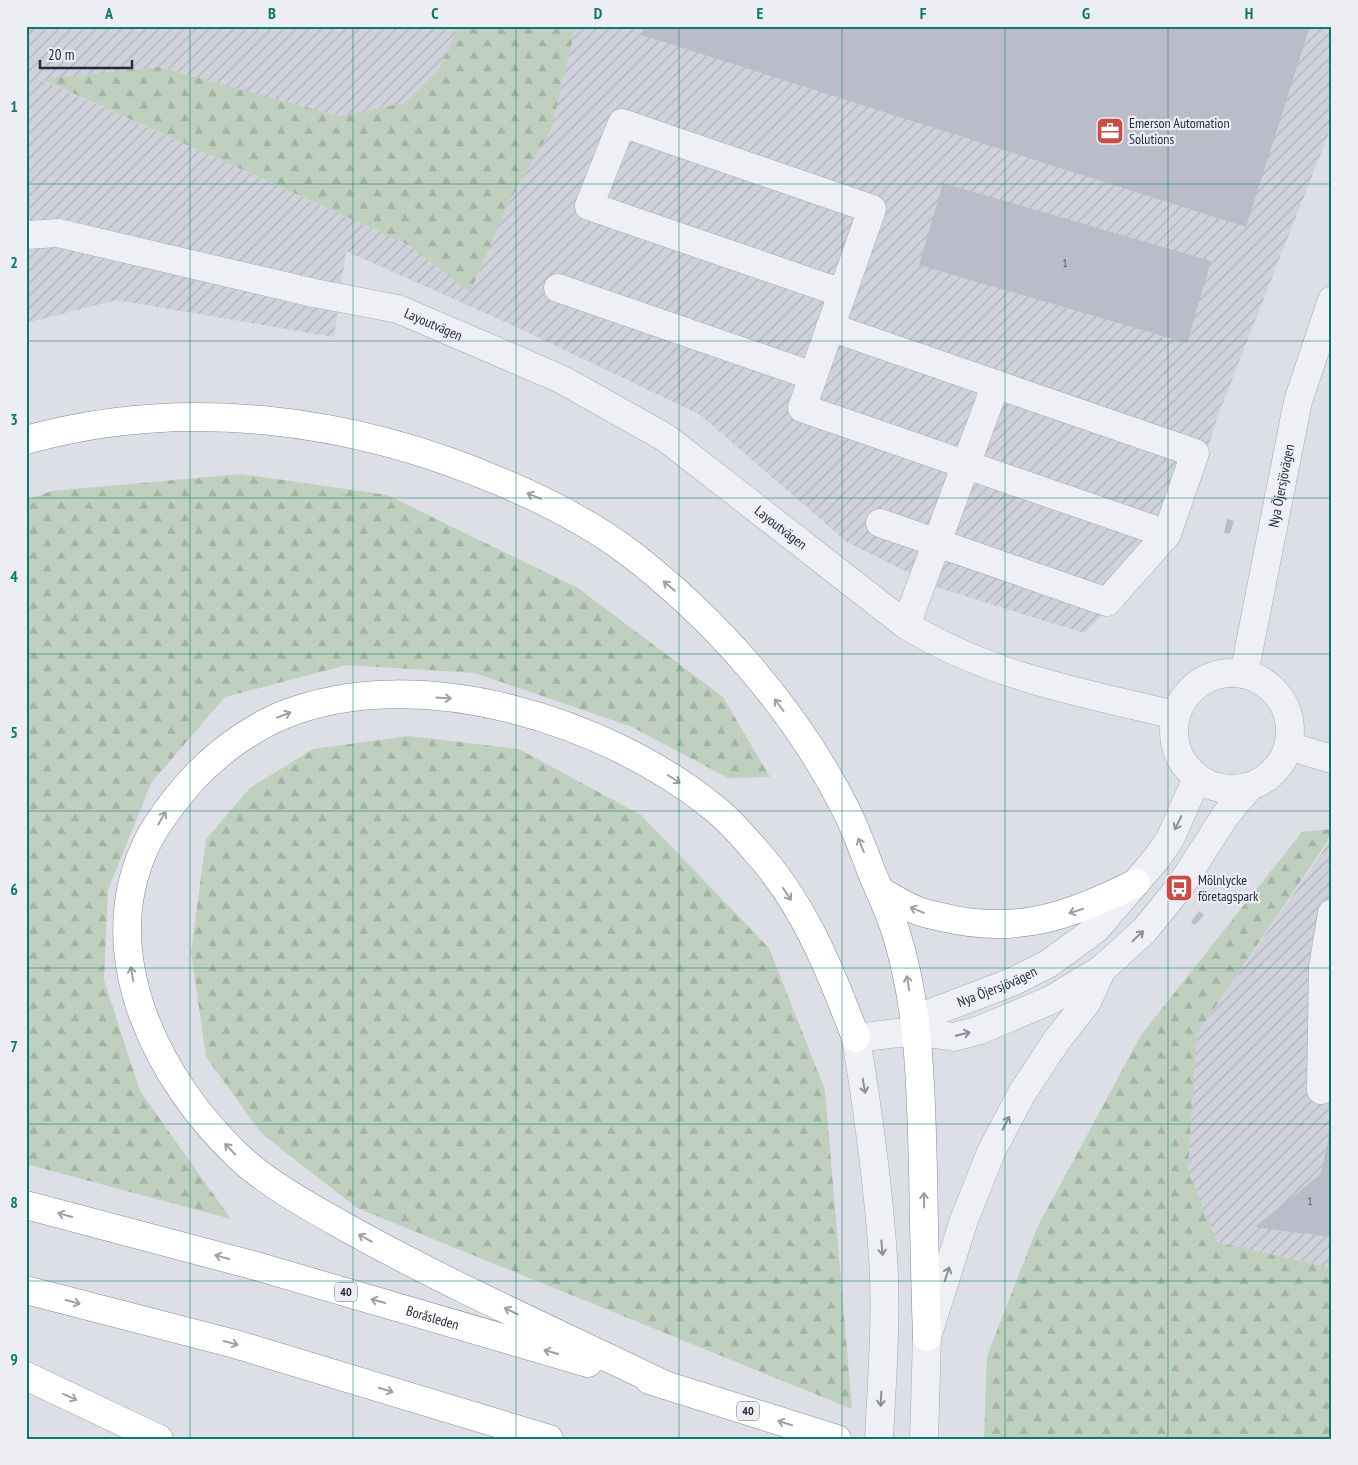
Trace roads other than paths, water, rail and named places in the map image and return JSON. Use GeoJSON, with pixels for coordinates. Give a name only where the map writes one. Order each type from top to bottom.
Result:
{"type":"FeatureCollection","features":[{"type":"Feature","properties":{"kind":"highway"},"geometry":{"type":"LineString","coordinates":[[26,440],[122,420],[193,416],[293,423],[369,436],[455,462],[543,500],[624,549],[693,606],[753,671],[805,740],[847,810],[897,935],[907,979],[922,1097],[926,1337]]}},
{"type":"Feature","properties":{"kind":"highway"},"geometry":{"type":"LineString","coordinates":[[665,1385],[406,1260],[306,1205],[241,1160],[196,1113],[164,1064],[142,1011],[131,974],[128,922],[133,882],[145,847],[166,810],[200,771],[237,742],[280,716],[323,702],[367,696],[418,696],[473,700],[525,711],[632,755],[677,781],[718,810],[765,861],[803,918],[828,967],[856,1038]]}},
{"type":"Feature","properties":{"kind":"highway"},"geometry":{"type":"LineString","coordinates":[[879,890],[918,911],[968,923],[1010,924],[1051,919],[1093,905],[1136,883]]}},
{"type":"Feature","properties":{"kind":"highway","name":"Boråsleden"},"geometry":{"type":"LineString","coordinates":[[26,1205],[256,1266],[665,1385],[837,1439]]}},
{"type":"Feature","properties":{"kind":"highway"},"geometry":{"type":"LineString","coordinates":[[26,1290],[235,1344],[548,1439]]}},
{"type":"Feature","properties":{"kind":"highway"},"geometry":{"type":"LineString","coordinates":[[26,1376],[159,1439]]}},
{"type":"Feature","properties":{"kind":"street"},"geometry":{"type":"LineString","coordinates":[[842,293],[589,206],[622,123],[872,209],[802,408],[1167,534]]}},
{"type":"Feature","properties":{"kind":"street","name":"Layoutvägen"},"geometry":{"type":"LineString","coordinates":[[26,235],[58,233],[305,291],[398,309],[561,379],[666,438],[906,625],[930,640],[982,664],[1043,683],[1175,715]]}},
{"type":"Feature","properties":{"kind":"street"},"geometry":{"type":"LineString","coordinates":[[558,288],[813,376]]}},
{"type":"Feature","properties":{"kind":"street","name":"Nya Öjersjövägen"},"geometry":{"type":"LineString","coordinates":[[1244,674],[1298,401],[1332,300]]}},
{"type":"Feature","properties":{"kind":"street"},"geometry":{"type":"LineString","coordinates":[[830,326],[1195,453],[1167,534],[1107,602],[880,523]]}},
{"type":"Feature","properties":{"kind":"street"},"geometry":{"type":"LineString","coordinates":[[906,625],[996,384]]}},
{"type":"Feature","properties":{"kind":"street"},"geometry":{"type":"LineString","coordinates":[[1244,674],[1268,686],[1285,706],[1290,726],[1288,746],[1283,760],[1274,772],[1262,781],[1249,787],[1222,789],[1197,778],[1182,763],[1174,743],[1175,715],[1181,701],[1202,680],[1215,675],[1244,674]]}},
{"type":"Feature","properties":{"kind":"street"},"geometry":{"type":"LineString","coordinates":[[1288,746],[1332,759]]}},
{"type":"Feature","properties":{"kind":"street","name":"Nya Öjersjövägen"},"geometry":{"type":"LineString","coordinates":[[915,1031],[933,1012],[1012,982],[1048,964],[1096,929],[1136,883],[1170,839],[1197,778]]}},
{"type":"Feature","properties":{"kind":"street"},"geometry":{"type":"LineString","coordinates":[[880,1439],[883,1360],[883,1258],[872,1134],[856,1038],[915,1031],[954,1037],[980,1030],[1051,1000],[1102,969],[1144,931],[1179,888],[1225,816],[1249,787]]}},
{"type":"Feature","properties":{"kind":"street"},"geometry":{"type":"LineString","coordinates":[[1321,1090],[1323,968],[1332,913]]}},
{"type":"Feature","properties":{"kind":"street"},"geometry":{"type":"LineString","coordinates":[[924,1439],[926,1337],[964,1220],[991,1152],[1022,1093],[1057,1040],[1087,1002],[1102,969]]}},
{"type":"Feature","properties":{"kind":"place","name":"Emerson Automation Solutions"},"geometry":{"type":"Point","coordinates":[1110,131]}},
{"type":"Feature","properties":{"kind":"place","name":"Mölnlycke företagspark"},"geometry":{"type":"Point","coordinates":[1179,888]}}]}
